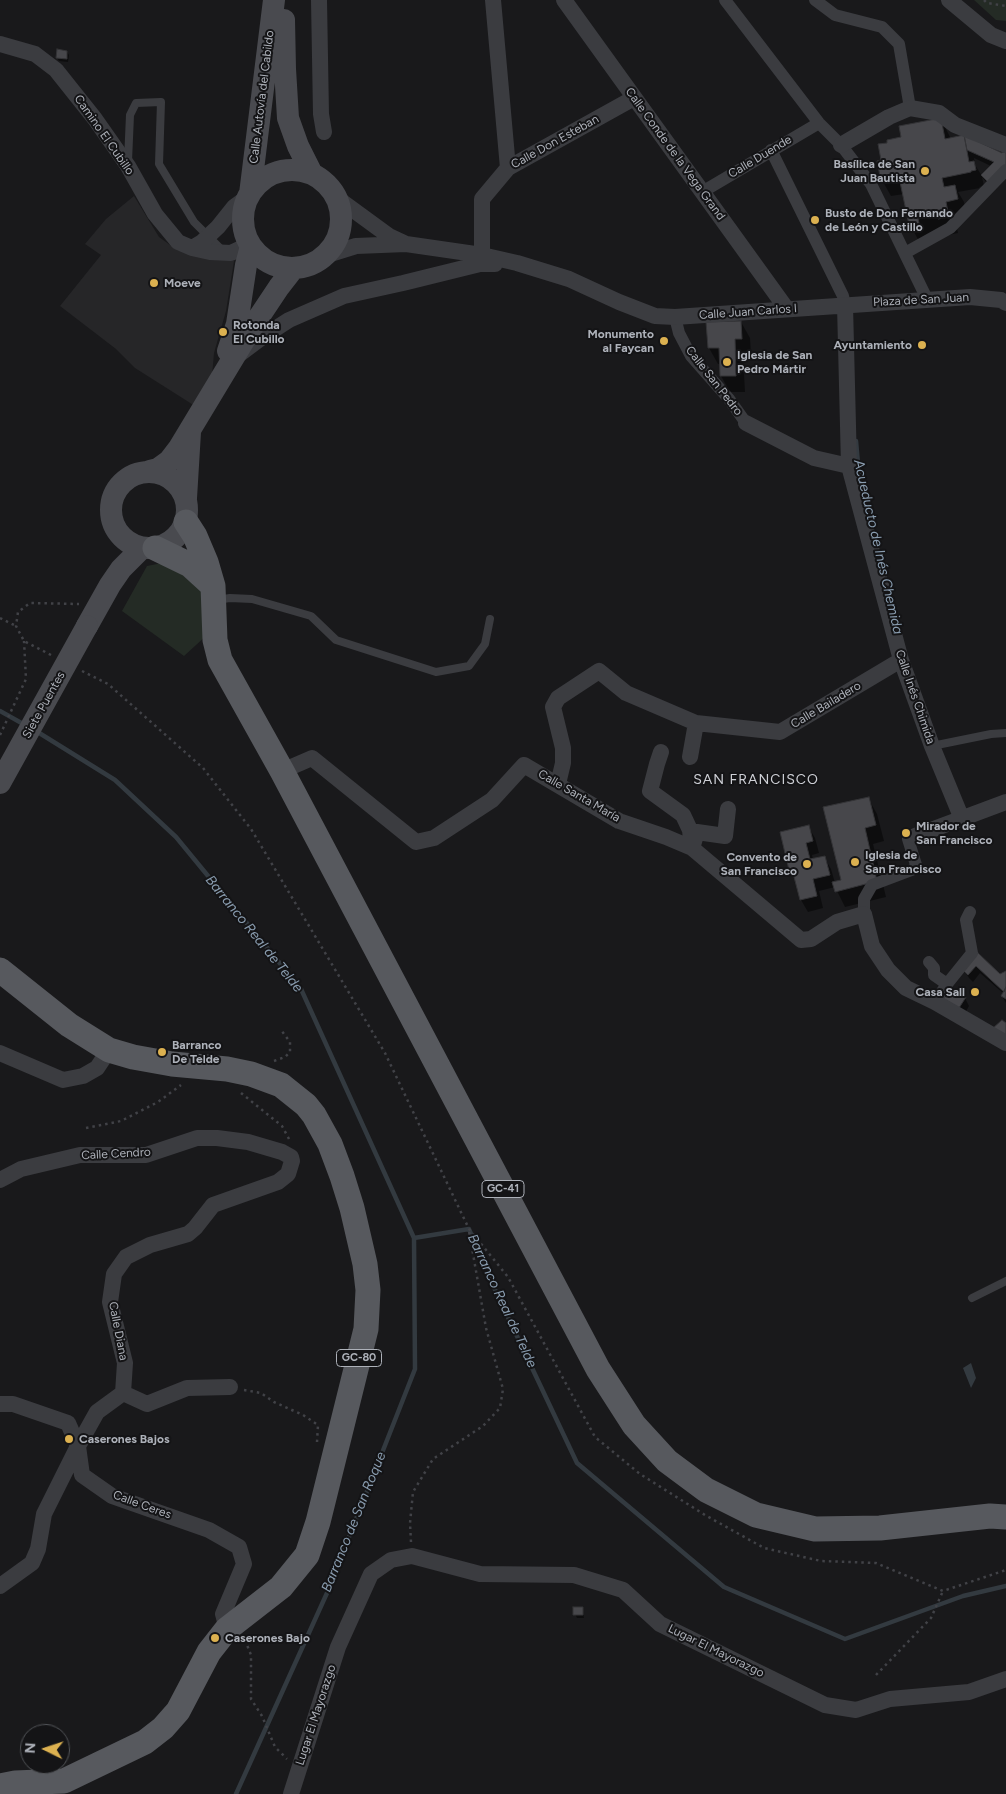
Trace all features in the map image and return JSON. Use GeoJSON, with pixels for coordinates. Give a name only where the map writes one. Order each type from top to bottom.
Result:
{"type":"FeatureCollection","features":[{"type":"Feature","properties":{"kind":"main road","name":"Calle Autovía del Cabildo"},"geometry":{"type":"LineString","coordinates":[[250,195],[274,0]]}},
{"type":"Feature","properties":{"kind":"main road","name":"Calle Autovía del Cabildo"},"geometry":{"type":"LineString","coordinates":[[285,0],[284,69],[288,118],[298,146],[312,174]]}},
{"type":"Feature","properties":{"kind":"main road"},"geometry":{"type":"LineString","coordinates":[[298,170],[312,174],[331,188],[337,198],[341,213],[341,228],[336,242],[327,254],[317,262],[306,267],[293,269],[277,266],[262,258],[250,245],[245,233],[243,220],[245,208],[250,195],[260,183],[271,175],[298,170]]}},
{"type":"Feature","properties":{"kind":"main road"},"geometry":{"type":"LineString","coordinates":[[220,379],[237,324],[250,245]]}},
{"type":"Feature","properties":{"kind":"main road"},"geometry":{"type":"LineString","coordinates":[[213,593],[190,565],[149,548],[132,544],[124,538],[112,520],[111,508],[116,491],[127,478],[138,473],[158,469],[168,461],[190,432],[220,379],[293,269]]}},
{"type":"Feature","properties":{"kind":"main road"},"geometry":{"type":"LineString","coordinates":[[149,548],[165,545],[181,531],[186,510],[190,432]]}},
{"type":"Feature","properties":{"kind":"main road"},"geometry":{"type":"LineString","coordinates":[[150,471],[172,478],[180,487],[186,510]]}},
{"type":"Feature","properties":{"kind":"main road","name":"GC-41"},"geometry":{"type":"LineString","coordinates":[[186,510],[206,562],[213,593],[215,640],[220,660],[282,771],[598,1368],[634,1425],[667,1462],[706,1490],[756,1514],[815,1529],[880,1528],[990,1516],[1006,1517]]}},
{"type":"Feature","properties":{"kind":"main road"},"geometry":{"type":"LineString","coordinates":[[110,585],[117,530]]}},
{"type":"Feature","properties":{"kind":"main road","name":"Siete Puentes"},"geometry":{"type":"LineString","coordinates":[[0,783],[110,585],[121,568],[149,548]]}},
{"type":"Feature","properties":{"kind":"main road","name":"GC-80"},"geometry":{"type":"LineString","coordinates":[[0,970],[69,1025],[109,1050],[133,1057],[172,1064],[226,1069],[251,1074],[280,1085],[306,1105],[314,1114],[330,1144],[342,1176],[352,1208],[365,1264],[368,1290],[366,1329],[318,1522],[307,1555],[281,1587],[237,1630],[208,1652],[178,1710],[163,1728],[145,1742],[64,1781],[14,1783],[0,1786]]}},
{"type":"Feature","properties":{"kind":"street"},"geometry":{"type":"LineString","coordinates":[[319,0],[321,114],[324,132]]}},
{"type":"Feature","properties":{"kind":"street"},"geometry":{"type":"LineString","coordinates":[[493,0],[508,168]]}},
{"type":"Feature","properties":{"kind":"street","name":"Calle Conde de la Vega Grand"},"geometry":{"type":"LineString","coordinates":[[564,0],[786,308]]}},
{"type":"Feature","properties":{"kind":"street"},"geometry":{"type":"LineString","coordinates":[[725,0],[819,123],[841,145],[870,184],[927,300]]}},
{"type":"Feature","properties":{"kind":"street"},"geometry":{"type":"LineString","coordinates":[[815,0],[835,15],[882,27],[899,44],[910,108]]}},
{"type":"Feature","properties":{"kind":"street"},"geometry":{"type":"LineString","coordinates":[[949,0],[991,35],[1006,41]]}},
{"type":"Feature","properties":{"kind":"street","name":"Camino El Cubillo"},"geometry":{"type":"LineString","coordinates":[[0,44],[35,54],[56,70],[95,119],[128,166],[155,214],[178,242],[192,248],[224,253],[231,253],[250,245]]}},
{"type":"Feature","properties":{"kind":"street","name":"Calle Don Esteban"},"geometry":{"type":"LineString","coordinates":[[482,256],[482,199],[508,168],[634,98]]}},
{"type":"Feature","properties":{"kind":"street"},"geometry":{"type":"LineString","coordinates":[[841,145],[889,117],[910,108],[939,113],[955,125],[1006,145]]}},
{"type":"Feature","properties":{"kind":"street","name":"Calle Duende"},"geometry":{"type":"LineString","coordinates":[[702,192],[819,123]]}},
{"type":"Feature","properties":{"kind":"street"},"geometry":{"type":"LineString","coordinates":[[772,150],[844,296],[843,305]]}},
{"type":"Feature","properties":{"kind":"street"},"geometry":{"type":"LineString","coordinates":[[905,253],[950,228],[1006,170]]}},
{"type":"Feature","properties":{"kind":"street"},"geometry":{"type":"LineString","coordinates":[[192,248],[218,227],[234,206],[250,195]]}},
{"type":"Feature","properties":{"kind":"street"},"geometry":{"type":"LineString","coordinates":[[337,198],[389,236],[406,244]]}},
{"type":"Feature","properties":{"kind":"street"},"geometry":{"type":"LineString","coordinates":[[327,254],[356,246],[406,244],[517,263]]}},
{"type":"Feature","properties":{"kind":"street"},"geometry":{"type":"LineString","coordinates":[[235,357],[260,338],[289,320],[344,296],[480,264],[517,263]]}},
{"type":"Feature","properties":{"kind":"street","name":"Calle Juan Carlos I"},"geometry":{"type":"LineString","coordinates":[[517,263],[568,280],[655,316],[676,317],[843,305]]}},
{"type":"Feature","properties":{"kind":"street","name":"Plaza de San Juan"},"geometry":{"type":"LineString","coordinates":[[843,305],[970,297],[1003,301]]}},
{"type":"Feature","properties":{"kind":"street","name":"Calle Inés Chimida"},"geometry":{"type":"LineString","coordinates":[[843,305],[849,466],[901,660],[932,746],[962,819]]}},
{"type":"Feature","properties":{"kind":"street","name":"Calle San Pedro"},"geometry":{"type":"LineString","coordinates":[[676,317],[679,333],[691,356],[729,399],[746,423],[814,458],[849,466]]}},
{"type":"Feature","properties":{"kind":"street","name":"Calle Bailadero"},"geometry":{"type":"LineString","coordinates":[[558,784],[563,763],[563,748],[553,707],[558,698],[599,671],[626,693],[696,723],[780,732],[901,660]]}},
{"type":"Feature","properties":{"kind":"street"},"geometry":{"type":"LineString","coordinates":[[690,757],[696,723]]}},
{"type":"Feature","properties":{"kind":"street"},"geometry":{"type":"LineString","coordinates":[[662,752],[656,764],[650,791],[683,815],[690,830],[692,848]]}},
{"type":"Feature","properties":{"kind":"street","name":"Calle Santa María"},"geometry":{"type":"LineString","coordinates":[[282,771],[312,758],[416,842],[434,838],[492,800],[524,765],[619,821],[666,836],[692,848],[801,940],[811,939],[837,922],[864,914]]}},
{"type":"Feature","properties":{"kind":"street"},"geometry":{"type":"LineString","coordinates":[[1006,802],[908,839],[917,868],[872,885],[864,899],[864,914],[872,946],[888,970],[906,988],[935,1002],[1006,1043]]}},
{"type":"Feature","properties":{"kind":"street"},"geometry":{"type":"LineString","coordinates":[[692,848],[697,832],[725,836],[728,809]]}},
{"type":"Feature","properties":{"kind":"street"},"geometry":{"type":"LineString","coordinates":[[935,1002],[972,953],[966,920],[970,912]]}},
{"type":"Feature","properties":{"kind":"street"},"geometry":{"type":"LineString","coordinates":[[928,962],[934,968],[934,975],[947,984]]}},
{"type":"Feature","properties":{"kind":"street"},"geometry":{"type":"LineString","coordinates":[[0,1054],[63,1080],[83,1076],[97,1068],[109,1050]]}},
{"type":"Feature","properties":{"kind":"street","name":"Calle Cendro"},"geometry":{"type":"LineString","coordinates":[[0,1180],[21,1169],[80,1155],[146,1155],[197,1138],[217,1138],[248,1142],[282,1152],[291,1157]]}},
{"type":"Feature","properties":{"kind":"street","name":"Calle Diana"},"geometry":{"type":"LineString","coordinates":[[123,1393],[125,1363],[110,1302],[114,1274],[122,1262],[126,1257],[150,1245],[188,1234],[213,1205],[278,1182],[288,1174],[292,1167],[291,1157]]}},
{"type":"Feature","properties":{"kind":"street"},"geometry":{"type":"LineString","coordinates":[[0,1586],[32,1563],[38,1549],[44,1514],[97,1412],[123,1393],[147,1404],[187,1388],[230,1387]]}},
{"type":"Feature","properties":{"kind":"street","name":"Calle Ceres"},"geometry":{"type":"LineString","coordinates":[[0,1404],[13,1404],[68,1422],[78,1446],[82,1475],[112,1496],[209,1530],[239,1547],[244,1564],[223,1614],[237,1630]]}},
{"type":"Feature","properties":{"kind":"street","name":"Lugar El Mayorazgo"},"geometry":{"type":"LineString","coordinates":[[291,1794],[338,1648],[371,1574],[391,1560],[412,1556],[480,1574],[574,1575],[622,1590],[660,1624],[825,1705],[856,1710],[890,1699],[969,1692],[1006,1679]]}},
{"type":"Feature","properties":{"kind":"lane"},"geometry":{"type":"LineString","coordinates":[[128,166],[130,115],[136,104],[161,102],[159,164],[194,222],[224,253]]}},
{"type":"Feature","properties":{"kind":"lane"},"geometry":{"type":"LineString","coordinates":[[213,593],[230,598],[252,599],[311,616],[336,640],[436,672],[469,666],[485,644],[490,619]]}},
{"type":"Feature","properties":{"kind":"lane"},"geometry":{"type":"LineString","coordinates":[[932,746],[991,734],[1006,733]]}},
{"type":"Feature","properties":{"kind":"lane"},"geometry":{"type":"LineString","coordinates":[[972,1298],[1006,1281]]}},
{"type":"Feature","properties":{"kind":"path"},"geometry":{"type":"LineString","coordinates":[[984,0],[987,3],[1006,6]]}},
{"type":"Feature","properties":{"kind":"path"},"geometry":{"type":"LineString","coordinates":[[16,626],[18,612],[30,604],[52,602],[99,604]]}},
{"type":"Feature","properties":{"kind":"path"},"geometry":{"type":"LineString","coordinates":[[0,618],[16,626],[24,641],[26,679],[0,735]]}},
{"type":"Feature","properties":{"kind":"path"},"geometry":{"type":"LineString","coordinates":[[24,641],[58,658]]}},
{"type":"Feature","properties":{"kind":"path"},"geometry":{"type":"LineString","coordinates":[[74,667],[108,684],[203,768],[251,829],[385,1053],[469,1229],[486,1328],[503,1389],[500,1408],[483,1426],[433,1460],[413,1492],[410,1523],[412,1556]]}},
{"type":"Feature","properties":{"kind":"path"},"geometry":{"type":"LineString","coordinates":[[268,1062],[285,1057],[290,1052],[290,1042],[282,1030]]}},
{"type":"Feature","properties":{"kind":"path"},"geometry":{"type":"LineString","coordinates":[[86,1128],[121,1121],[158,1102],[184,1084]]}},
{"type":"Feature","properties":{"kind":"path"},"geometry":{"type":"LineString","coordinates":[[233,1090],[242,1093],[282,1126],[294,1148],[291,1157]]}},
{"type":"Feature","properties":{"kind":"path"},"geometry":{"type":"LineString","coordinates":[[230,1387],[261,1394],[303,1415],[318,1425],[317,1443]]}},
{"type":"Feature","properties":{"kind":"path"},"geometry":{"type":"LineString","coordinates":[[876,1675],[931,1618],[943,1592]]}},
{"type":"Feature","properties":{"kind":"path"},"geometry":{"type":"LineString","coordinates":[[237,1630],[251,1655],[251,1699],[262,1716],[275,1748],[283,1757],[300,1768]]}},
{"type":"Feature","properties":{"kind":"shaded area"},"geometry":{"type":"Polygon","coordinates":[[[974,0],[1006,0],[1006,21],[996,20],[974,0]]]}},
{"type":"Feature","properties":{"kind":"shaded area","name":"Moeve"},"geometry":{"type":"Polygon","coordinates":[[[134,196],[159,237],[177,250],[234,261],[226,311],[214,353],[212,376],[195,406],[135,368],[116,349],[60,306],[101,255],[85,244],[106,219],[134,196]]]}},
{"type":"Feature","properties":{"kind":"shaded area"},"geometry":{"type":"Polygon","coordinates":[[[167,562],[203,592],[207,635],[184,656],[122,611],[147,566],[167,562]]]}},
{"type":"Feature","properties":{"kind":"shaded area"},"geometry":{"type":"Polygon","coordinates":[[[971,1363],[976,1378],[971,1388],[963,1368],[971,1363]]]}},
{"type":"Feature","properties":{"kind":"building"},"geometry":{"type":"Polygon","coordinates":[[[57,49],[67,51],[67,59],[56,58],[57,49]]]}},
{"type":"Feature","properties":{"kind":"building","name":"Basílica de San Juan Bautista"},"geometry":{"type":"Polygon","coordinates":[[[941,118],[945,139],[964,135],[969,162],[974,161],[976,170],[942,178],[944,187],[955,185],[958,199],[946,202],[949,217],[938,219],[938,215],[918,219],[919,223],[909,225],[899,177],[881,181],[877,161],[881,160],[878,144],[887,143],[887,140],[901,137],[899,126],[941,118]]]}},
{"type":"Feature","properties":{"kind":"building"},"geometry":{"type":"Polygon","coordinates":[[[964,135],[1002,153],[1006,153],[1006,165],[988,182],[981,175],[994,162],[967,150],[964,135]]]}},
{"type":"Feature","properties":{"kind":"building","name":"Iglesia de San Pedro Mártir"},"geometry":{"type":"Polygon","coordinates":[[[741,321],[742,339],[735,339],[736,376],[720,376],[719,348],[708,348],[706,322],[741,321]]]}},
{"type":"Feature","properties":{"kind":"building","name":"Iglesia de San Francisco"},"geometry":{"type":"Polygon","coordinates":[[[869,797],[876,825],[865,828],[877,881],[835,892],[832,882],[841,880],[823,807],[869,797]]]}},
{"type":"Feature","properties":{"kind":"building","name":"Convento de San Francisco"},"geometry":{"type":"Polygon","coordinates":[[[809,825],[813,841],[806,843],[810,859],[825,856],[830,875],[813,879],[817,896],[800,900],[792,869],[789,870],[780,832],[809,825]]]}},
{"type":"Feature","properties":{"kind":"building"},"geometry":{"type":"Polygon","coordinates":[[[978,953],[1000,974],[1006,971],[1006,987],[1004,992],[976,966],[968,975],[963,970],[978,953]]]}},
{"type":"Feature","properties":{"kind":"building"},"geometry":{"type":"Polygon","coordinates":[[[948,986],[966,997],[959,1008],[941,997],[948,986]]]}},
{"type":"Feature","properties":{"kind":"building"},"geometry":{"type":"Polygon","coordinates":[[[1006,987],[1006,999],[1001,996],[1006,987]]]}},
{"type":"Feature","properties":{"kind":"building"},"geometry":{"type":"Polygon","coordinates":[[[1002,1020],[1006,1023],[1006,1037],[992,1029],[1002,1020]]]}},
{"type":"Feature","properties":{"kind":"building"},"geometry":{"type":"Polygon","coordinates":[[[573,1607],[583,1607],[583,1615],[573,1615],[573,1607]]]}},
{"type":"Feature","properties":{"kind":"waterway","name":"Acueducto de Inés Chemida"},"geometry":{"type":"LineString","coordinates":[[856,441],[859,475]]}},
{"type":"Feature","properties":{"kind":"waterway","name":"Barranco Real de Telde"},"geometry":{"type":"LineString","coordinates":[[0,711],[25,725]]}},
{"type":"Feature","properties":{"kind":"waterway","name":"Barranco Real de Telde"},"geometry":{"type":"LineString","coordinates":[[36,731],[115,780],[176,837],[301,989],[414,1238],[415,1369],[327,1593],[236,1794]]}},
{"type":"Feature","properties":{"kind":"waterway","name":"Barranco Real de Telde"},"geometry":{"type":"LineString","coordinates":[[414,1238],[469,1229],[489,1277],[577,1463],[724,1587],[845,1639],[963,1596],[1006,1586]]}},
{"type":"Feature","properties":{"kind":"place","name":"Basílica de San Juan Bautista"},"geometry":{"type":"Point","coordinates":[925,171]}},
{"type":"Feature","properties":{"kind":"place","name":"Busto de Don Fernando de León y Castillo"},"geometry":{"type":"Point","coordinates":[815,220]}},
{"type":"Feature","properties":{"kind":"place","name":"Moeve"},"geometry":{"type":"Point","coordinates":[154,283]}},
{"type":"Feature","properties":{"kind":"place","name":"Rotonda El Cubillo"},"geometry":{"type":"Point","coordinates":[223,332]}},
{"type":"Feature","properties":{"kind":"place","name":"Monumento al Faycan"},"geometry":{"type":"Point","coordinates":[664,341]}},
{"type":"Feature","properties":{"kind":"place","name":"Ayuntamiento"},"geometry":{"type":"Point","coordinates":[922,345]}},
{"type":"Feature","properties":{"kind":"place","name":"Iglesia de San Pedro Mártir"},"geometry":{"type":"Point","coordinates":[727,362]}},
{"type":"Feature","properties":{"kind":"place","name":"Mirador de San Francisco"},"geometry":{"type":"Point","coordinates":[906,833]}},
{"type":"Feature","properties":{"kind":"place","name":"Iglesia de San Francisco"},"geometry":{"type":"Point","coordinates":[855,862]}},
{"type":"Feature","properties":{"kind":"place","name":"Convento de San Francisco"},"geometry":{"type":"Point","coordinates":[807,864]}},
{"type":"Feature","properties":{"kind":"place","name":"Casa Sall"},"geometry":{"type":"Point","coordinates":[975,992]}},
{"type":"Feature","properties":{"kind":"place","name":"Barranco De Telde"},"geometry":{"type":"Point","coordinates":[162,1052]}},
{"type":"Feature","properties":{"kind":"place","name":"Caserones Bajos"},"geometry":{"type":"Point","coordinates":[69,1439]}},
{"type":"Feature","properties":{"kind":"place","name":"Caserones Bajo"},"geometry":{"type":"Point","coordinates":[215,1638]}},
{"type":"Feature","properties":{"kind":"district","name":"SAN FRANCISCO"},"geometry":{"type":"Point","coordinates":[756,780]}},
{"type":"Feature","properties":{"kind":"water label","name":"Barranco de San Roque"},"geometry":{"type":"Point","coordinates":[354,1522]}}]}
